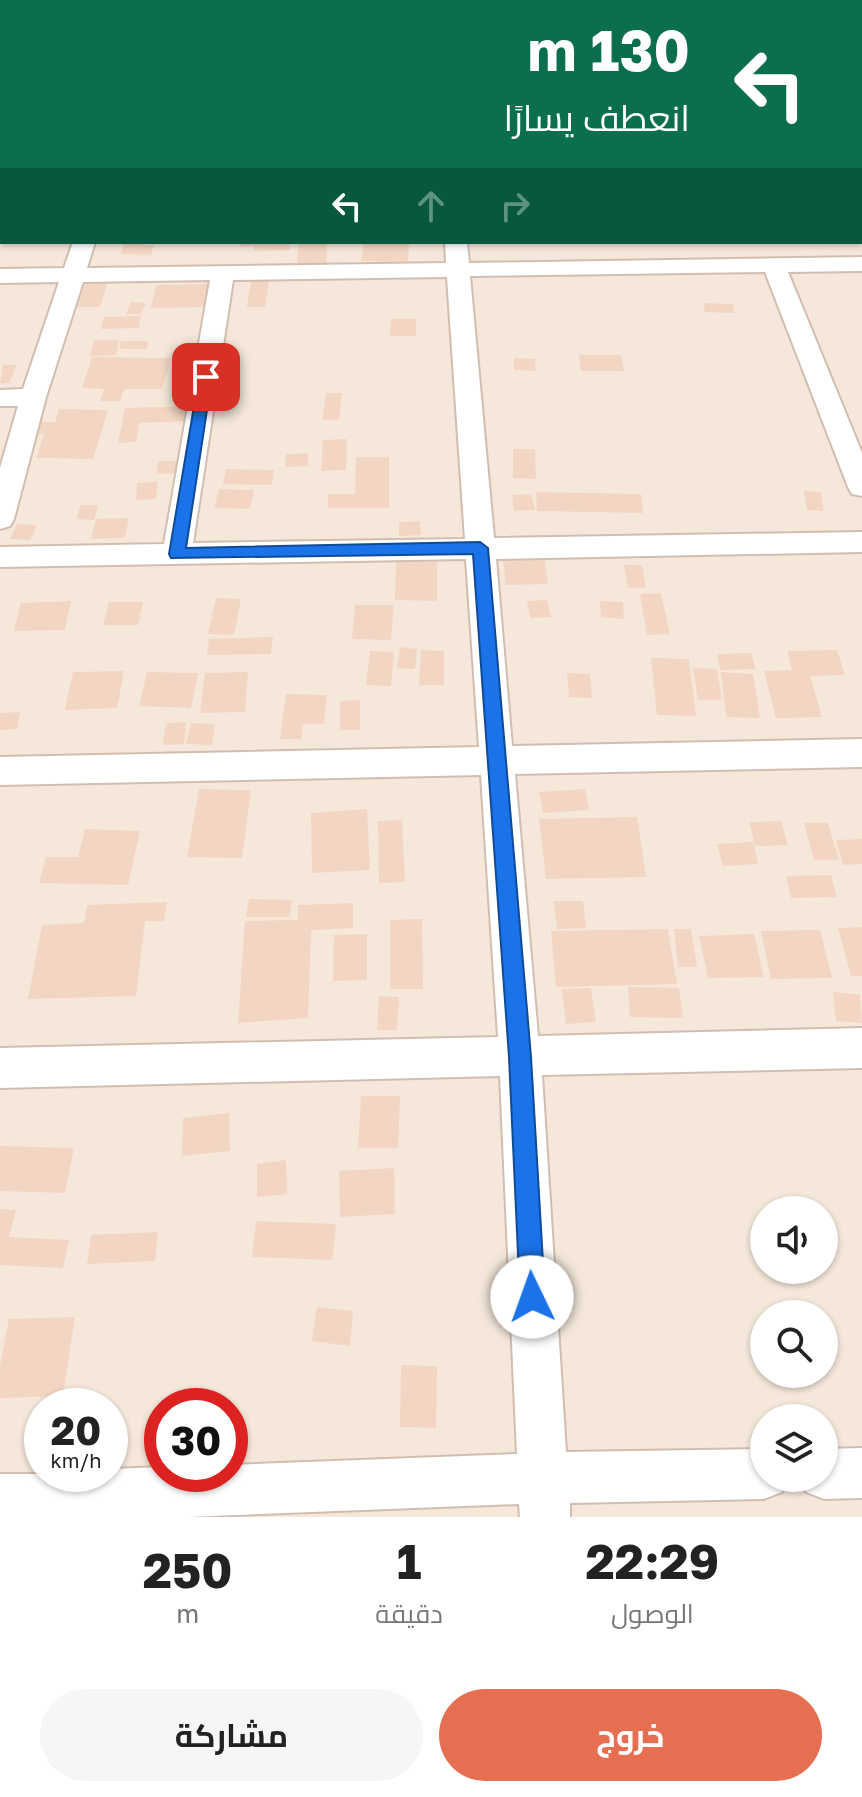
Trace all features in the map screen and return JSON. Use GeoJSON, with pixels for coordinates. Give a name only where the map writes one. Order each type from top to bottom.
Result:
{"type":"FeatureCollection","features":[{"type":"Feature","properties":{"kind":"street"},"geometry":{"type":"LineString","coordinates":[[0,519],[33,397],[83,244]]}},
{"type":"Feature","properties":{"kind":"street"},"geometry":{"type":"LineString","coordinates":[[0,276],[223,272],[457,256],[774,265],[862,264]]}},
{"type":"Feature","properties":{"kind":"street"},"geometry":{"type":"LineString","coordinates":[[457,256],[520,1057],[543,1497]]}},
{"type":"Feature","properties":{"kind":"street"},"geometry":{"type":"LineString","coordinates":[[774,265],[862,487]]}},
{"type":"Feature","properties":{"kind":"street"},"geometry":{"type":"LineString","coordinates":[[177,554],[223,272]]}},
{"type":"Feature","properties":{"kind":"street"},"geometry":{"type":"LineString","coordinates":[[0,398],[33,397]]}},
{"type":"Feature","properties":{"kind":"street"},"geometry":{"type":"LineString","coordinates":[[0,557],[862,542]]}},
{"type":"Feature","properties":{"kind":"street"},"geometry":{"type":"LineString","coordinates":[[0,771],[862,753]]}},
{"type":"Feature","properties":{"kind":"street"},"geometry":{"type":"LineString","coordinates":[[0,1068],[862,1048]]}},
{"type":"Feature","properties":{"kind":"street"},"geometry":{"type":"LineString","coordinates":[[838,1474],[862,1473]]}},
{"type":"Feature","properties":{"kind":"street"},"geometry":{"type":"LineString","coordinates":[[0,1499],[543,1497],[750,1475]]}},
{"type":"Feature","properties":{"kind":"shaded area"},"geometry":{"type":"Polygon","coordinates":[[[0,244],[862,244],[862,1517],[0,1517],[0,244]]]}},
{"type":"Feature","properties":{"kind":"building"},"geometry":{"type":"Polygon","coordinates":[[[124,244],[154,245],[151,255],[121,254],[124,244]]]}},
{"type":"Feature","properties":{"kind":"building"},"geometry":{"type":"Polygon","coordinates":[[[240,244],[290,244],[290,250],[253,251],[254,246],[239,247],[240,244]]]}},
{"type":"Feature","properties":{"kind":"building"},"geometry":{"type":"Polygon","coordinates":[[[299,244],[327,244],[326,263],[297,263],[299,244]]]}},
{"type":"Feature","properties":{"kind":"building"},"geometry":{"type":"Polygon","coordinates":[[[364,244],[409,244],[408,262],[361,261],[364,244]]]}},
{"type":"Feature","properties":{"kind":"building"},"geometry":{"type":"Polygon","coordinates":[[[86,281],[108,281],[100,307],[77,307],[86,281]]]}},
{"type":"Feature","properties":{"kind":"building"},"geometry":{"type":"Polygon","coordinates":[[[251,281],[269,281],[265,307],[247,307],[251,281]]]}},
{"type":"Feature","properties":{"kind":"building"},"geometry":{"type":"Polygon","coordinates":[[[213,284],[210,307],[151,308],[156,285],[213,284]]]}},
{"type":"Feature","properties":{"kind":"building"},"geometry":{"type":"Polygon","coordinates":[[[131,302],[146,303],[141,314],[126,314],[131,302]]]}},
{"type":"Feature","properties":{"kind":"building"},"geometry":{"type":"Polygon","coordinates":[[[703,303],[733,304],[734,313],[705,312],[703,303]]]}},
{"type":"Feature","properties":{"kind":"building"},"geometry":{"type":"Polygon","coordinates":[[[141,316],[139,328],[101,329],[104,317],[141,316]]]}},
{"type":"Feature","properties":{"kind":"building"},"geometry":{"type":"Polygon","coordinates":[[[391,319],[416,319],[416,336],[390,336],[391,319]]]}},
{"type":"Feature","properties":{"kind":"building"},"geometry":{"type":"Polygon","coordinates":[[[94,340],[119,340],[116,355],[90,356],[94,340]]]}},
{"type":"Feature","properties":{"kind":"building"},"geometry":{"type":"Polygon","coordinates":[[[121,341],[148,341],[147,349],[119,349],[121,341]]]}},
{"type":"Feature","properties":{"kind":"building"},"geometry":{"type":"Polygon","coordinates":[[[579,355],[621,355],[624,371],[581,371],[579,355]]]}},
{"type":"Feature","properties":{"kind":"building"},"geometry":{"type":"Polygon","coordinates":[[[92,357],[171,358],[162,389],[124,389],[120,401],[100,401],[104,389],[82,388],[92,357]]]}},
{"type":"Feature","properties":{"kind":"building"},"geometry":{"type":"Polygon","coordinates":[[[514,358],[535,359],[536,371],[514,370],[514,358]]]}},
{"type":"Feature","properties":{"kind":"building"},"geometry":{"type":"Polygon","coordinates":[[[3,365],[17,365],[9,383],[0,383],[3,365]]]}},
{"type":"Feature","properties":{"kind":"building"},"geometry":{"type":"Polygon","coordinates":[[[326,393],[342,393],[339,420],[322,420],[326,393]]]}},
{"type":"Feature","properties":{"kind":"building"},"geometry":{"type":"Polygon","coordinates":[[[192,406],[190,421],[139,423],[136,442],[118,443],[125,408],[192,406]]]}},
{"type":"Feature","properties":{"kind":"building"},"geometry":{"type":"Polygon","coordinates":[[[59,409],[108,410],[93,459],[36,458],[44,434],[36,434],[41,422],[55,422],[59,409]]]}},
{"type":"Feature","properties":{"kind":"building"},"geometry":{"type":"Polygon","coordinates":[[[347,439],[346,470],[321,471],[323,440],[347,439]]]}},
{"type":"Feature","properties":{"kind":"building"},"geometry":{"type":"Polygon","coordinates":[[[513,449],[535,449],[536,479],[513,478],[513,449]]]}},
{"type":"Feature","properties":{"kind":"building"},"geometry":{"type":"Polygon","coordinates":[[[308,453],[308,466],[285,467],[286,454],[308,453]]]}},
{"type":"Feature","properties":{"kind":"building"},"geometry":{"type":"Polygon","coordinates":[[[356,457],[389,457],[389,508],[328,508],[328,494],[355,494],[356,457]]]}},
{"type":"Feature","properties":{"kind":"building"},"geometry":{"type":"Polygon","coordinates":[[[158,461],[181,461],[179,473],[156,474],[158,461]]]}},
{"type":"Feature","properties":{"kind":"building"},"geometry":{"type":"Polygon","coordinates":[[[226,469],[274,470],[272,485],[223,484],[226,469]]]}},
{"type":"Feature","properties":{"kind":"building"},"geometry":{"type":"Polygon","coordinates":[[[158,482],[156,499],[136,500],[137,483],[158,482]]]}},
{"type":"Feature","properties":{"kind":"building"},"geometry":{"type":"Polygon","coordinates":[[[219,489],[254,490],[250,509],[214,508],[219,489]]]}},
{"type":"Feature","properties":{"kind":"building"},"geometry":{"type":"Polygon","coordinates":[[[804,491],[821,492],[824,511],[807,510],[804,491]]]}},
{"type":"Feature","properties":{"kind":"building"},"geometry":{"type":"Polygon","coordinates":[[[536,492],[641,494],[643,513],[537,511],[536,492]]]}},
{"type":"Feature","properties":{"kind":"building"},"geometry":{"type":"Polygon","coordinates":[[[531,494],[535,510],[514,511],[512,495],[531,494]]]}},
{"type":"Feature","properties":{"kind":"building"},"geometry":{"type":"Polygon","coordinates":[[[81,505],[98,505],[94,520],[76,519],[81,505]]]}},
{"type":"Feature","properties":{"kind":"building"},"geometry":{"type":"Polygon","coordinates":[[[129,518],[125,538],[91,539],[96,519],[129,518]]]}},
{"type":"Feature","properties":{"kind":"building"},"geometry":{"type":"Polygon","coordinates":[[[420,521],[421,535],[399,536],[399,522],[420,521]]]}},
{"type":"Feature","properties":{"kind":"building"},"geometry":{"type":"Polygon","coordinates":[[[17,524],[37,525],[30,540],[10,539],[17,524]]]}},
{"type":"Feature","properties":{"kind":"building"},"geometry":{"type":"Polygon","coordinates":[[[544,557],[548,584],[506,585],[503,558],[544,557]]]}},
{"type":"Feature","properties":{"kind":"building"},"geometry":{"type":"Polygon","coordinates":[[[396,562],[437,562],[437,601],[395,600],[396,562]]]}},
{"type":"Feature","properties":{"kind":"building"},"geometry":{"type":"Polygon","coordinates":[[[624,565],[642,565],[646,588],[628,588],[624,565]]]}},
{"type":"Feature","properties":{"kind":"building"},"geometry":{"type":"Polygon","coordinates":[[[661,593],[670,634],[647,635],[640,594],[661,593]]]}},
{"type":"Feature","properties":{"kind":"building"},"geometry":{"type":"Polygon","coordinates":[[[216,598],[241,599],[234,635],[208,634],[216,598]]]}},
{"type":"Feature","properties":{"kind":"building"},"geometry":{"type":"Polygon","coordinates":[[[547,600],[551,617],[530,618],[527,601],[547,600]]]}},
{"type":"Feature","properties":{"kind":"building"},"geometry":{"type":"Polygon","coordinates":[[[71,601],[65,630],[14,631],[21,603],[71,601]]]}},
{"type":"Feature","properties":{"kind":"building"},"geometry":{"type":"Polygon","coordinates":[[[600,601],[623,602],[624,619],[601,617],[600,601]]]}},
{"type":"Feature","properties":{"kind":"building"},"geometry":{"type":"Polygon","coordinates":[[[109,602],[143,602],[138,625],[103,625],[109,602]]]}},
{"type":"Feature","properties":{"kind":"building"},"geometry":{"type":"Polygon","coordinates":[[[355,605],[394,605],[391,640],[352,639],[355,605]]]}},
{"type":"Feature","properties":{"kind":"building"},"geometry":{"type":"Polygon","coordinates":[[[273,637],[271,654],[207,655],[209,639],[273,637]]]}},
{"type":"Feature","properties":{"kind":"building"},"geometry":{"type":"Polygon","coordinates":[[[400,647],[417,649],[415,669],[397,668],[400,647]]]}},
{"type":"Feature","properties":{"kind":"building"},"geometry":{"type":"Polygon","coordinates":[[[421,650],[444,651],[444,685],[419,685],[421,650]]]}},
{"type":"Feature","properties":{"kind":"building"},"geometry":{"type":"Polygon","coordinates":[[[837,650],[845,675],[810,676],[822,717],[776,718],[764,671],[792,670],[787,651],[837,650]]]}},
{"type":"Feature","properties":{"kind":"building"},"geometry":{"type":"Polygon","coordinates":[[[370,651],[394,652],[391,686],[366,685],[370,651]]]}},
{"type":"Feature","properties":{"kind":"building"},"geometry":{"type":"Polygon","coordinates":[[[751,653],[756,669],[720,670],[717,654],[751,653]]]}},
{"type":"Feature","properties":{"kind":"building"},"geometry":{"type":"Polygon","coordinates":[[[651,658],[689,659],[696,716],[657,715],[651,658]]]}},
{"type":"Feature","properties":{"kind":"building"},"geometry":{"type":"Polygon","coordinates":[[[693,668],[717,669],[722,700],[698,700],[693,668]]]}},
{"type":"Feature","properties":{"kind":"building"},"geometry":{"type":"Polygon","coordinates":[[[124,671],[117,708],[65,710],[73,672],[124,671]]]}},
{"type":"Feature","properties":{"kind":"building"},"geometry":{"type":"Polygon","coordinates":[[[147,672],[198,673],[191,708],[139,706],[147,672]]]}},
{"type":"Feature","properties":{"kind":"building"},"geometry":{"type":"Polygon","coordinates":[[[248,672],[245,712],[200,713],[205,673],[248,672]]]}},
{"type":"Feature","properties":{"kind":"building"},"geometry":{"type":"Polygon","coordinates":[[[721,672],[753,674],[760,718],[726,717],[721,672]]]}},
{"type":"Feature","properties":{"kind":"building"},"geometry":{"type":"Polygon","coordinates":[[[567,673],[590,674],[592,698],[569,697],[567,673]]]}},
{"type":"Feature","properties":{"kind":"building"},"geometry":{"type":"Polygon","coordinates":[[[286,694],[327,695],[324,724],[303,724],[301,739],[280,739],[286,694]]]}},
{"type":"Feature","properties":{"kind":"building"},"geometry":{"type":"Polygon","coordinates":[[[360,700],[360,730],[340,730],[340,701],[360,700]]]}},
{"type":"Feature","properties":{"kind":"building"},"geometry":{"type":"Polygon","coordinates":[[[20,712],[17,729],[0,730],[0,713],[20,712]]]}},
{"type":"Feature","properties":{"kind":"building"},"geometry":{"type":"Polygon","coordinates":[[[186,722],[184,744],[163,745],[166,723],[186,722]]]}},
{"type":"Feature","properties":{"kind":"building"},"geometry":{"type":"Polygon","coordinates":[[[191,723],[215,724],[212,745],[186,744],[191,723]]]}},
{"type":"Feature","properties":{"kind":"building"},"geometry":{"type":"Polygon","coordinates":[[[199,789],[251,790],[242,858],[187,857],[199,789]]]}},
{"type":"Feature","properties":{"kind":"building"},"geometry":{"type":"Polygon","coordinates":[[[585,789],[589,810],[543,813],[539,792],[585,789]]]}},
{"type":"Feature","properties":{"kind":"building"},"geometry":{"type":"Polygon","coordinates":[[[367,809],[370,870],[312,873],[311,813],[367,809]]]}},
{"type":"Feature","properties":{"kind":"building"},"geometry":{"type":"Polygon","coordinates":[[[637,817],[646,877],[546,879],[539,819],[637,817]]]}},
{"type":"Feature","properties":{"kind":"building"},"geometry":{"type":"Polygon","coordinates":[[[402,820],[405,882],[379,883],[378,821],[402,820]]]}},
{"type":"Feature","properties":{"kind":"building"},"geometry":{"type":"Polygon","coordinates":[[[781,821],[788,845],[755,846],[749,822],[781,821]]]}},
{"type":"Feature","properties":{"kind":"building"},"geometry":{"type":"Polygon","coordinates":[[[804,823],[828,823],[839,860],[814,860],[804,823]]]}},
{"type":"Feature","properties":{"kind":"building"},"geometry":{"type":"Polygon","coordinates":[[[85,829],[140,831],[128,885],[39,883],[46,857],[78,857],[85,829]]]}},
{"type":"Feature","properties":{"kind":"building"},"geometry":{"type":"Polygon","coordinates":[[[862,839],[862,864],[843,865],[836,840],[862,839]]]}},
{"type":"Feature","properties":{"kind":"building"},"geometry":{"type":"Polygon","coordinates":[[[753,842],[758,864],[723,866],[717,844],[753,842]]]}},
{"type":"Feature","properties":{"kind":"building"},"geometry":{"type":"Polygon","coordinates":[[[831,875],[837,897],[791,898],[786,876],[831,875]]]}},
{"type":"Feature","properties":{"kind":"building"},"geometry":{"type":"Polygon","coordinates":[[[249,899],[292,900],[290,917],[246,917],[249,899]]]}},
{"type":"Feature","properties":{"kind":"building"},"geometry":{"type":"Polygon","coordinates":[[[554,901],[583,901],[586,928],[557,929],[554,901]]]}},
{"type":"Feature","properties":{"kind":"building"},"geometry":{"type":"Polygon","coordinates":[[[167,902],[164,921],[145,921],[136,996],[28,999],[42,925],[84,923],[87,905],[167,902]]]}},
{"type":"Feature","properties":{"kind":"building"},"geometry":{"type":"Polygon","coordinates":[[[353,903],[353,928],[311,930],[308,1018],[238,1023],[245,921],[298,920],[298,905],[353,903]]]}},
{"type":"Feature","properties":{"kind":"building"},"geometry":{"type":"Polygon","coordinates":[[[422,919],[423,989],[390,989],[390,920],[422,919]]]}},
{"type":"Feature","properties":{"kind":"building"},"geometry":{"type":"Polygon","coordinates":[[[862,927],[862,976],[851,976],[838,928],[862,927]]]}},
{"type":"Feature","properties":{"kind":"building"},"geometry":{"type":"Polygon","coordinates":[[[668,929],[677,984],[556,987],[551,931],[668,929]]]}},
{"type":"Feature","properties":{"kind":"building"},"geometry":{"type":"Polygon","coordinates":[[[674,929],[691,929],[697,967],[678,967],[674,929]]]}},
{"type":"Feature","properties":{"kind":"building"},"geometry":{"type":"Polygon","coordinates":[[[820,930],[832,978],[771,979],[761,931],[820,930]]]}},
{"type":"Feature","properties":{"kind":"building"},"geometry":{"type":"Polygon","coordinates":[[[367,934],[367,980],[333,981],[334,935],[367,934]]]}},
{"type":"Feature","properties":{"kind":"building"},"geometry":{"type":"Polygon","coordinates":[[[754,934],[764,977],[708,978],[699,936],[754,934]]]}},
{"type":"Feature","properties":{"kind":"building"},"geometry":{"type":"Polygon","coordinates":[[[628,987],[679,988],[683,1018],[630,1017],[628,987]]]}},
{"type":"Feature","properties":{"kind":"building"},"geometry":{"type":"Polygon","coordinates":[[[591,988],[596,1022],[566,1024],[562,989],[591,988]]]}},
{"type":"Feature","properties":{"kind":"building"},"geometry":{"type":"Polygon","coordinates":[[[833,992],[860,995],[862,1023],[836,1021],[833,992]]]}},
{"type":"Feature","properties":{"kind":"building"},"geometry":{"type":"Polygon","coordinates":[[[379,996],[399,997],[397,1030],[377,1030],[379,996]]]}},
{"type":"Feature","properties":{"kind":"building"},"geometry":{"type":"Polygon","coordinates":[[[361,1096],[400,1096],[398,1148],[358,1148],[361,1096]]]}},
{"type":"Feature","properties":{"kind":"building"},"geometry":{"type":"Polygon","coordinates":[[[229,1113],[230,1151],[182,1156],[183,1118],[229,1113]]]}},
{"type":"Feature","properties":{"kind":"building"},"geometry":{"type":"Polygon","coordinates":[[[0,1146],[74,1148],[65,1193],[0,1191],[0,1146]]]}},
{"type":"Feature","properties":{"kind":"building"},"geometry":{"type":"Polygon","coordinates":[[[286,1160],[287,1194],[257,1197],[257,1164],[286,1160]]]}},
{"type":"Feature","properties":{"kind":"building"},"geometry":{"type":"Polygon","coordinates":[[[394,1168],[395,1214],[340,1217],[339,1171],[394,1168]]]}},
{"type":"Feature","properties":{"kind":"building"},"geometry":{"type":"Polygon","coordinates":[[[0,1209],[16,1210],[9,1237],[69,1240],[63,1268],[0,1265],[0,1209]]]}},
{"type":"Feature","properties":{"kind":"building"},"geometry":{"type":"Polygon","coordinates":[[[256,1221],[336,1224],[332,1260],[252,1257],[256,1221]]]}},
{"type":"Feature","properties":{"kind":"building"},"geometry":{"type":"Polygon","coordinates":[[[158,1232],[155,1261],[87,1264],[91,1235],[158,1232]]]}},
{"type":"Feature","properties":{"kind":"building"},"geometry":{"type":"Polygon","coordinates":[[[317,1307],[353,1311],[350,1346],[312,1341],[317,1307]]]}},
{"type":"Feature","properties":{"kind":"building"},"geometry":{"type":"Polygon","coordinates":[[[75,1317],[64,1388],[24,1388],[24,1397],[0,1398],[0,1365],[9,1319],[75,1317]]]}},
{"type":"Feature","properties":{"kind":"building"},"geometry":{"type":"Polygon","coordinates":[[[401,1365],[437,1366],[436,1428],[400,1427],[401,1365]]]}},
{"type":"Feature","properties":{"kind":"route"},"geometry":{"type":"LineString","coordinates":[[206,377],[177,554],[480,548],[520,1057],[532,1297]]}}]}
